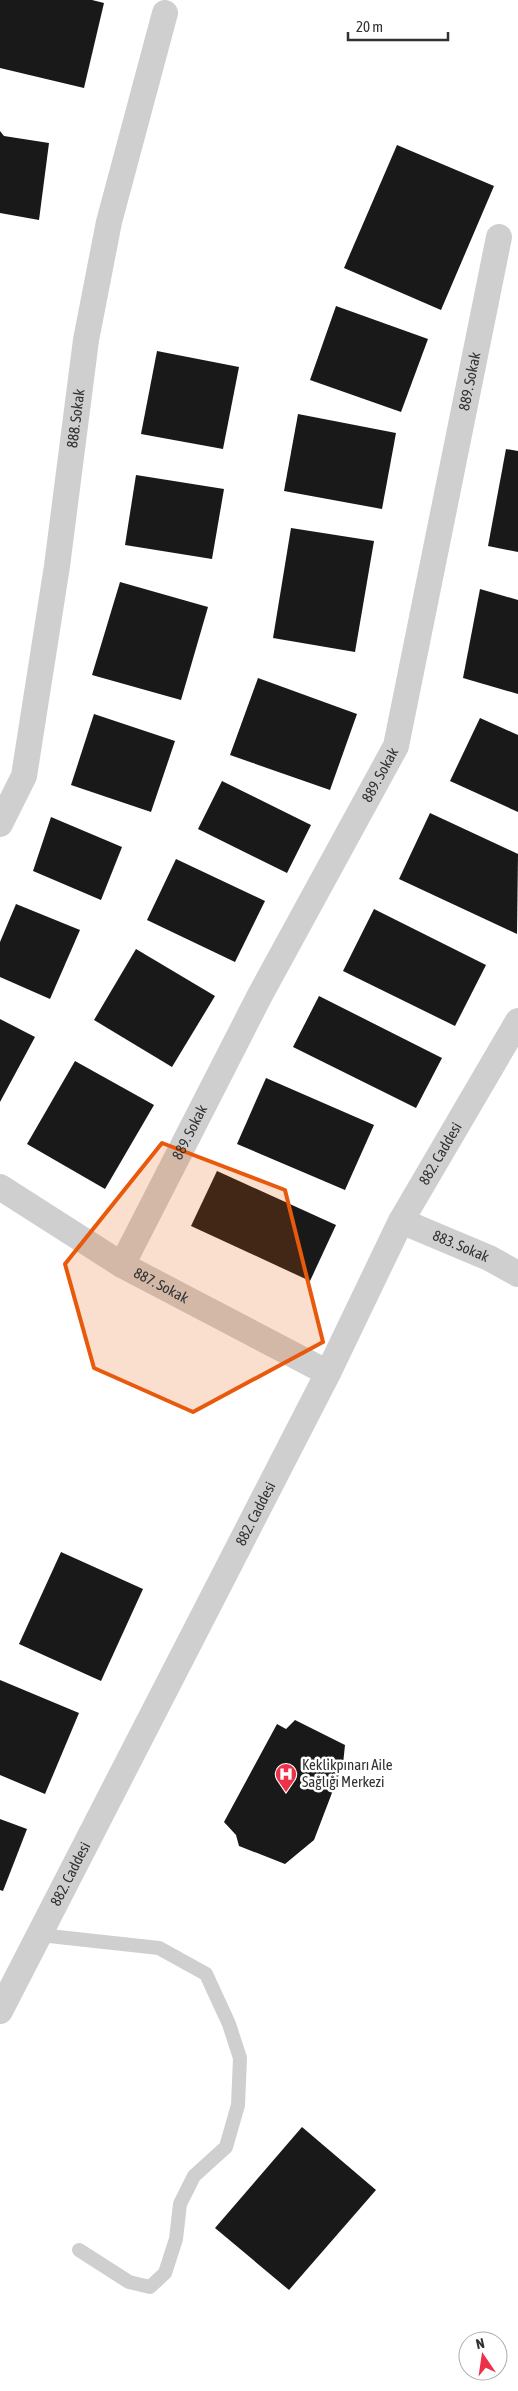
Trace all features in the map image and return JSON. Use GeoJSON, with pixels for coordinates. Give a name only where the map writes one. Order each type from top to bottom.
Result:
{"type":"FeatureCollection","features":[{"type":"Feature","properties":{"kind":"street","name":"888. Sokak"},"geometry":{"type":"LineString","coordinates":[[0,824],[24,776],[57,566],[86,340],[109,222],[165,13]]}},
{"type":"Feature","properties":{"kind":"street","name":"889. Sokak"},"geometry":{"type":"LineString","coordinates":[[122,1265],[260,995],[396,746],[499,237]]}},
{"type":"Feature","properties":{"kind":"street","name":"882. Caddesi"},"geometry":{"type":"LineString","coordinates":[[0,2011],[328,1373],[401,1221],[518,1020]]}},
{"type":"Feature","properties":{"kind":"street","name":"887. Sokak"},"geometry":{"type":"LineString","coordinates":[[0,1188],[122,1265],[328,1373]]}},
{"type":"Feature","properties":{"kind":"street","name":"883. Sokak"},"geometry":{"type":"LineString","coordinates":[[401,1221],[489,1258],[518,1274]]}},
{"type":"Feature","properties":{"kind":"lane"},"geometry":{"type":"LineString","coordinates":[[40,1935],[160,1948],[206,1974],[229,2024],[240,2058],[238,2105],[226,2147],[194,2176],[180,2204],[176,2239],[165,2273],[150,2287],[129,2282],[79,2250]]}},
{"type":"Feature","properties":{"kind":"highlighted area"},"geometry":{"type":"Polygon","coordinates":[[[162,1143],[285,1190],[323,1342],[193,1412],[94,1368],[65,1264],[162,1143]]]}},
{"type":"Feature","properties":{"kind":"building"},"geometry":{"type":"Polygon","coordinates":[[[0,0],[92,0],[104,3],[84,88],[0,68],[0,0]]]}},
{"type":"Feature","properties":{"kind":"building"},"geometry":{"type":"Polygon","coordinates":[[[0,131],[4,136],[49,143],[39,220],[0,213],[0,131]]]}},
{"type":"Feature","properties":{"kind":"building"},"geometry":{"type":"Polygon","coordinates":[[[397,145],[494,186],[441,310],[344,268],[397,145]]]}},
{"type":"Feature","properties":{"kind":"building"},"geometry":{"type":"Polygon","coordinates":[[[336,306],[428,339],[401,412],[310,380],[336,306]]]}},
{"type":"Feature","properties":{"kind":"building"},"geometry":{"type":"Polygon","coordinates":[[[157,351],[239,367],[223,449],[141,434],[157,351]]]}},
{"type":"Feature","properties":{"kind":"building"},"geometry":{"type":"Polygon","coordinates":[[[298,414],[396,433],[382,509],[284,491],[298,414]]]}},
{"type":"Feature","properties":{"kind":"building"},"geometry":{"type":"Polygon","coordinates":[[[506,449],[518,451],[518,552],[488,546],[506,449]]]}},
{"type":"Feature","properties":{"kind":"building"},"geometry":{"type":"Polygon","coordinates":[[[136,475],[224,489],[212,559],[125,545],[136,475]]]}},
{"type":"Feature","properties":{"kind":"building"},"geometry":{"type":"Polygon","coordinates":[[[291,528],[374,541],[355,652],[273,638],[291,528]]]}},
{"type":"Feature","properties":{"kind":"building"},"geometry":{"type":"Polygon","coordinates":[[[120,582],[208,607],[181,700],[92,675],[120,582]]]}},
{"type":"Feature","properties":{"kind":"building"},"geometry":{"type":"Polygon","coordinates":[[[480,589],[518,600],[518,694],[463,678],[480,589]]]}},
{"type":"Feature","properties":{"kind":"building"},"geometry":{"type":"Polygon","coordinates":[[[258,678],[357,714],[330,790],[230,755],[258,678]]]}},
{"type":"Feature","properties":{"kind":"building"},"geometry":{"type":"Polygon","coordinates":[[[94,714],[175,741],[151,812],[71,785],[94,714]]]}},
{"type":"Feature","properties":{"kind":"building"},"geometry":{"type":"Polygon","coordinates":[[[480,718],[518,735],[518,812],[450,781],[480,718]]]}},
{"type":"Feature","properties":{"kind":"building"},"geometry":{"type":"Polygon","coordinates":[[[222,781],[311,825],[287,873],[198,829],[222,781]]]}},
{"type":"Feature","properties":{"kind":"building"},"geometry":{"type":"Polygon","coordinates":[[[430,813],[518,854],[517,934],[399,879],[430,813]]]}},
{"type":"Feature","properties":{"kind":"building"},"geometry":{"type":"Polygon","coordinates":[[[51,817],[122,847],[101,900],[33,871],[51,817]]]}},
{"type":"Feature","properties":{"kind":"building"},"geometry":{"type":"Polygon","coordinates":[[[176,859],[265,901],[235,962],[147,920],[176,859]]]}},
{"type":"Feature","properties":{"kind":"building"},"geometry":{"type":"Polygon","coordinates":[[[16,904],[80,930],[50,999],[0,977],[0,942],[16,904]]]}},
{"type":"Feature","properties":{"kind":"building"},"geometry":{"type":"Polygon","coordinates":[[[374,909],[486,965],[455,1026],[343,971],[374,909]]]}},
{"type":"Feature","properties":{"kind":"building"},"geometry":{"type":"Polygon","coordinates":[[[136,949],[215,996],[172,1067],[94,1020],[136,949]]]}},
{"type":"Feature","properties":{"kind":"building"},"geometry":{"type":"Polygon","coordinates":[[[319,996],[442,1058],[416,1108],[293,1047],[319,996]]]}},
{"type":"Feature","properties":{"kind":"building"},"geometry":{"type":"Polygon","coordinates":[[[0,1019],[35,1037],[0,1102],[0,1019]]]}},
{"type":"Feature","properties":{"kind":"building"},"geometry":{"type":"Polygon","coordinates":[[[75,1061],[154,1105],[105,1189],[27,1144],[75,1061]]]}},
{"type":"Feature","properties":{"kind":"building"},"geometry":{"type":"Polygon","coordinates":[[[266,1078],[374,1125],[345,1190],[237,1144],[266,1078]]]}},
{"type":"Feature","properties":{"kind":"building"},"geometry":{"type":"Polygon","coordinates":[[[217,1171],[336,1225],[310,1281],[191,1226],[217,1171]]]}},
{"type":"Feature","properties":{"kind":"building"},"geometry":{"type":"Polygon","coordinates":[[[61,1552],[143,1589],[101,1681],[19,1644],[61,1552]]]}},
{"type":"Feature","properties":{"kind":"building"},"geometry":{"type":"Polygon","coordinates":[[[0,1680],[79,1713],[45,1794],[0,1775],[0,1680]]]}},
{"type":"Feature","properties":{"kind":"building","name":"Keklikpınarı Aile Sağlığı Merkezi"},"geometry":{"type":"Polygon","coordinates":[[[295,1720],[345,1745],[343,1764],[314,1840],[285,1864],[239,1846],[236,1835],[224,1822],[277,1724],[286,1729],[295,1720]]]}},
{"type":"Feature","properties":{"kind":"building"},"geometry":{"type":"Polygon","coordinates":[[[0,1819],[27,1829],[3,1891],[0,1890],[0,1819]]]}},
{"type":"Feature","properties":{"kind":"building"},"geometry":{"type":"Polygon","coordinates":[[[302,2127],[376,2190],[289,2290],[215,2228],[302,2127]]]}},
{"type":"Feature","properties":{"kind":"place","name":"Keklikpınarı Aile Sağlığı Merkezi"},"geometry":{"type":"Point","coordinates":[286,1793]}}]}
